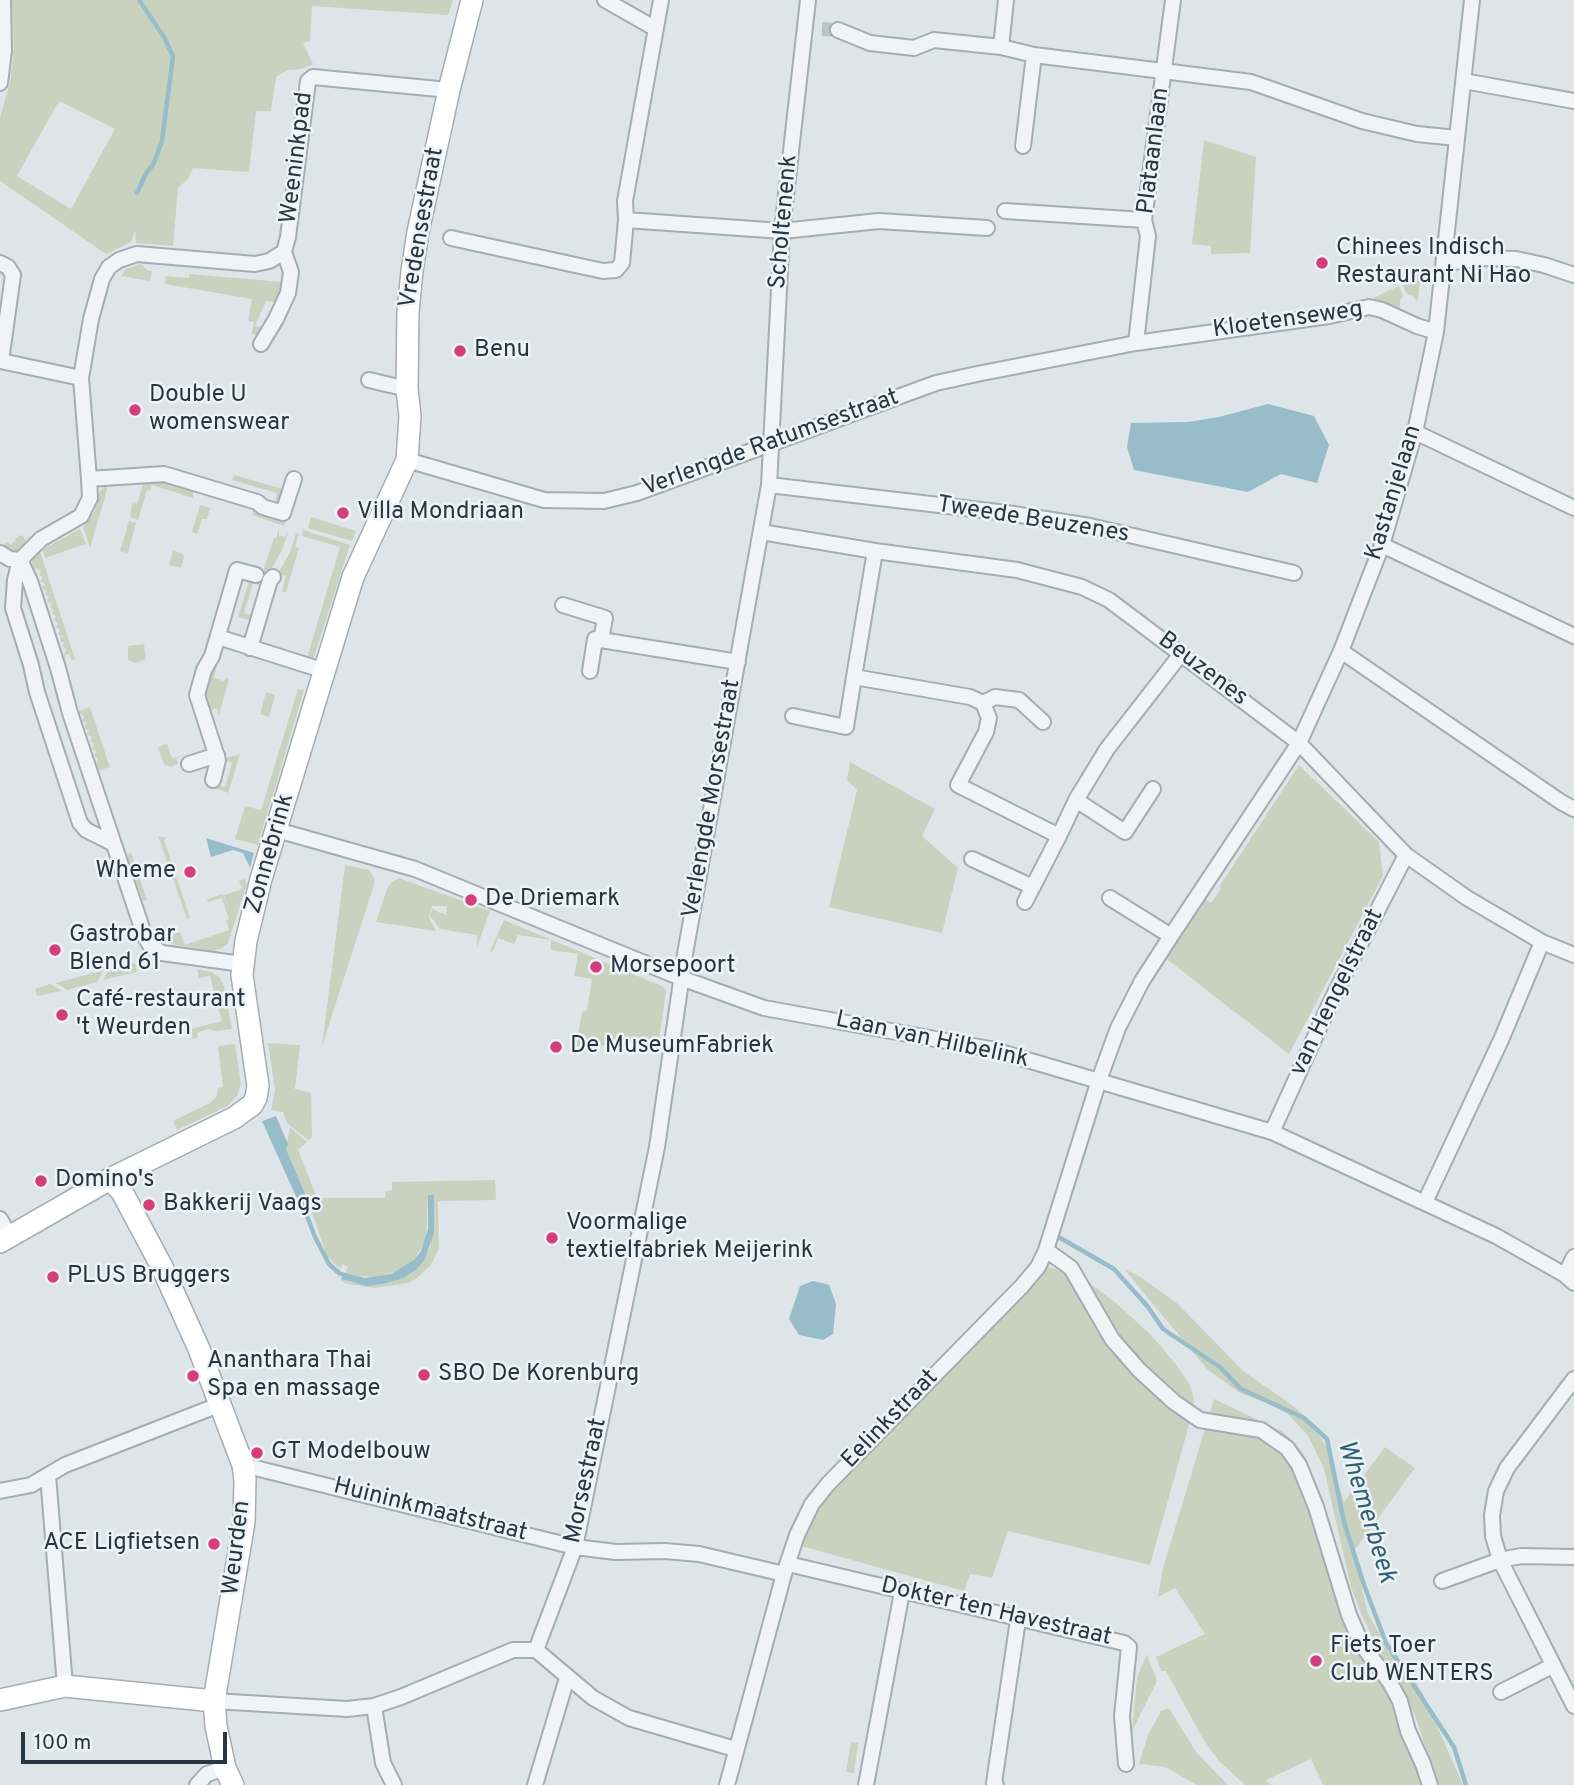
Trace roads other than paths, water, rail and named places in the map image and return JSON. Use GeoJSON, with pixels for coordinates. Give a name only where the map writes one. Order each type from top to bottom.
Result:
{"type":"FeatureCollection","features":[{"type":"Feature","properties":{"kind":"street"},"geometry":{"type":"LineString","coordinates":[[0,83],[4,51],[3,0]]}},
{"type":"Feature","properties":{"kind":"street","name":"Vredensestraat"},"geometry":{"type":"LineString","coordinates":[[407,460],[410,416],[407,388],[408,312],[412,271],[449,90],[472,0]]}},
{"type":"Feature","properties":{"kind":"street"},"geometry":{"type":"LineString","coordinates":[[604,0],[656,29]]}},
{"type":"Feature","properties":{"kind":"street"},"geometry":{"type":"LineString","coordinates":[[451,238],[603,271],[616,270],[622,263],[625,201],[661,0]]}},
{"type":"Feature","properties":{"kind":"street","name":"Scholtenenk"},"geometry":{"type":"LineString","coordinates":[[770,445],[782,230],[808,0]]}},
{"type":"Feature","properties":{"kind":"street"},"geometry":{"type":"LineString","coordinates":[[1001,47],[1006,0]]}},
{"type":"Feature","properties":{"kind":"street","name":"Plataanlaan"},"geometry":{"type":"LineString","coordinates":[[1136,344],[1148,236],[1144,220],[1172,0]]}},
{"type":"Feature","properties":{"kind":"street","name":"Kastanjelaan"},"geometry":{"type":"LineString","coordinates":[[1099,1080],[1118,1028],[1142,981],[1298,743],[1341,651],[1382,545],[1415,432],[1436,331],[1472,0]]}},
{"type":"Feature","properties":{"kind":"street"},"geometry":{"type":"LineString","coordinates":[[806,27],[822,29]]}},
{"type":"Feature","properties":{"kind":"street"},"geometry":{"type":"LineString","coordinates":[[838,30],[870,43],[914,48],[934,40],[1251,82],[1363,121],[1417,134],[1457,138]]}},
{"type":"Feature","properties":{"kind":"street"},"geometry":{"type":"LineString","coordinates":[[1023,146],[1034,55]]}},
{"type":"Feature","properties":{"kind":"street","name":"Weeninkpad"},"geometry":{"type":"LineString","coordinates":[[261,344],[288,293],[291,272],[284,252],[307,81],[319,77],[449,90]]}},
{"type":"Feature","properties":{"kind":"street"},"geometry":{"type":"LineString","coordinates":[[1464,80],[1574,101]]}},
{"type":"Feature","properties":{"kind":"street"},"geometry":{"type":"LineString","coordinates":[[1005,211],[1144,220]]}},
{"type":"Feature","properties":{"kind":"street"},"geometry":{"type":"LineString","coordinates":[[626,220],[782,230],[879,221],[987,228]]}},
{"type":"Feature","properties":{"kind":"street","name":"Weeninkpad"},"geometry":{"type":"LineString","coordinates":[[81,377],[91,319],[102,279],[109,267],[119,260],[137,254],[255,264],[269,261],[284,252]]}},
{"type":"Feature","properties":{"kind":"street"},"geometry":{"type":"LineString","coordinates":[[1445,263],[1484,258],[1516,259],[1574,275]]}},
{"type":"Feature","properties":{"kind":"street"},"geometry":{"type":"LineString","coordinates":[[0,262],[8,267],[13,275],[1,361],[81,377],[90,498],[81,516],[41,539],[20,560],[13,608],[80,823],[86,830],[112,843]]}},
{"type":"Feature","properties":{"kind":"street","name":"Kloetenseweg"},"geometry":{"type":"LineString","coordinates":[[1136,344],[1329,316],[1369,307],[1436,331]]}},
{"type":"Feature","properties":{"kind":"street","name":"Verlengde Ratumsestraat"},"geometry":{"type":"LineString","coordinates":[[407,460],[544,500],[604,501],[638,493],[936,383],[1136,344]]}},
{"type":"Feature","properties":{"kind":"street"},"geometry":{"type":"LineString","coordinates":[[369,380],[407,388]]}},
{"type":"Feature","properties":{"kind":"street"},"geometry":{"type":"LineString","coordinates":[[1415,432],[1574,508]]}},
{"type":"Feature","properties":{"kind":"street","name":"Verlengde Morsestraat"},"geometry":{"type":"LineString","coordinates":[[681,978],[769,485],[770,445]]}},
{"type":"Feature","properties":{"kind":"street","name":"Zonnebrink"},"geometry":{"type":"LineString","coordinates":[[3,1232],[234,1118],[252,1105],[258,1086],[243,989],[242,964],[261,879],[353,578],[407,460]]}},
{"type":"Feature","properties":{"kind":"street"},"geometry":{"type":"LineString","coordinates":[[89,479],[164,474],[257,502],[263,507],[290,516],[294,479]]}},
{"type":"Feature","properties":{"kind":"street","name":"Tweede Beuzenes"},"geometry":{"type":"LineString","coordinates":[[769,485],[1007,513],[1090,526],[1294,573]]}},
{"type":"Feature","properties":{"kind":"street","name":"Beuzenes"},"geometry":{"type":"LineString","coordinates":[[761,532],[1017,570],[1082,587],[1109,600],[1298,743],[1406,855],[1468,898],[1542,942],[1574,955]]}},
{"type":"Feature","properties":{"kind":"street"},"geometry":{"type":"LineString","coordinates":[[1382,545],[1574,636]]}},
{"type":"Feature","properties":{"kind":"street"},"geometry":{"type":"LineString","coordinates":[[793,716],[846,727],[875,551]]}},
{"type":"Feature","properties":{"kind":"street"},"geometry":{"type":"LineString","coordinates":[[0,552],[10,559],[20,560]]}},
{"type":"Feature","properties":{"kind":"street"},"geometry":{"type":"LineString","coordinates":[[20,560],[30,581],[66,702],[142,930],[155,949],[169,954],[242,964]]}},
{"type":"Feature","properties":{"kind":"street"},"geometry":{"type":"LineString","coordinates":[[213,780],[218,760],[197,695],[204,670],[212,656],[237,570],[256,575]]}},
{"type":"Feature","properties":{"kind":"street"},"geometry":{"type":"LineString","coordinates":[[250,648],[273,577]]}},
{"type":"Feature","properties":{"kind":"street"},"geometry":{"type":"LineString","coordinates":[[563,605],[605,618],[601,640],[595,639],[590,671]]}},
{"type":"Feature","properties":{"kind":"street"},"geometry":{"type":"LineString","coordinates":[[218,637],[325,671]]}},
{"type":"Feature","properties":{"kind":"street","name":"Verlengde Morsestraat"},"geometry":{"type":"LineString","coordinates":[[601,640],[738,662]]}},
{"type":"Feature","properties":{"kind":"street"},"geometry":{"type":"LineString","coordinates":[[1341,651],[1574,809]]}},
{"type":"Feature","properties":{"kind":"street"},"geometry":{"type":"LineString","coordinates":[[1025,902],[1076,800],[1107,749],[1181,654]]}},
{"type":"Feature","properties":{"kind":"street"},"geometry":{"type":"LineString","coordinates":[[34,675],[58,668]]}},
{"type":"Feature","properties":{"kind":"street"},"geometry":{"type":"LineString","coordinates":[[854,677],[970,697],[983,703],[989,718],[986,733],[958,785],[1059,836]]}},
{"type":"Feature","properties":{"kind":"street"},"geometry":{"type":"LineString","coordinates":[[983,703],[995,697],[1018,700],[1043,722]]}},
{"type":"Feature","properties":{"kind":"street"},"geometry":{"type":"LineString","coordinates":[[189,764],[217,755]]}},
{"type":"Feature","properties":{"kind":"street"},"geometry":{"type":"LineString","coordinates":[[1076,800],[1125,832],[1153,789]]}},
{"type":"Feature","properties":{"kind":"street","name":"Laan van Hilbelink"},"geometry":{"type":"LineString","coordinates":[[277,830],[415,869],[681,978],[764,1008],[990,1049],[1272,1132],[1496,1236],[1570,1279]]}},
{"type":"Feature","properties":{"kind":"street","name":"van Hengelstraat"},"geometry":{"type":"LineString","coordinates":[[1272,1132],[1332,998],[1406,855]]}},
{"type":"Feature","properties":{"kind":"street"},"geometry":{"type":"LineString","coordinates":[[972,859],[1033,887]]}},
{"type":"Feature","properties":{"kind":"street"},"geometry":{"type":"LineString","coordinates":[[1110,898],[1171,936]]}},
{"type":"Feature","properties":{"kind":"street"},"geometry":{"type":"LineString","coordinates":[[1424,1202],[1501,1040],[1542,942]]}},
{"type":"Feature","properties":{"kind":"street","name":"Morsestraat"},"geometry":{"type":"LineString","coordinates":[[536,1650],[575,1547],[657,1147],[681,978]]}},
{"type":"Feature","properties":{"kind":"street","name":"Eelinkstraat"},"geometry":{"type":"LineString","coordinates":[[727,1785],[786,1569],[797,1535],[812,1504],[828,1484],[1038,1267],[1046,1250],[1099,1080]]}},
{"type":"Feature","properties":{"kind":"street","name":"Weurden"},"geometry":{"type":"LineString","coordinates":[[110,1180],[122,1192],[162,1267],[221,1404],[246,1480],[244,1521],[214,1701],[216,1727],[229,1777]]}},
{"type":"Feature","properties":{"kind":"street"},"geometry":{"type":"LineString","coordinates":[[1046,1250],[1071,1268],[1112,1339],[1139,1370],[1174,1402],[1200,1420],[1261,1430],[1287,1448],[1299,1465],[1316,1507],[1353,1625],[1362,1645],[1389,1681],[1400,1701],[1408,1731],[1430,1785]]}},
{"type":"Feature","properties":{"kind":"street"},"geometry":{"type":"LineString","coordinates":[[1570,1279],[1574,1256]]}},
{"type":"Feature","properties":{"kind":"street"},"geometry":{"type":"LineString","coordinates":[[1574,1379],[1507,1468],[1496,1491],[1493,1525],[1500,1560],[1574,1706]]}},
{"type":"Feature","properties":{"kind":"street"},"geometry":{"type":"LineString","coordinates":[[0,1491],[31,1485],[65,1465],[221,1404]]}},
{"type":"Feature","properties":{"kind":"street","name":"Huininkmaatstraat"},"geometry":{"type":"LineString","coordinates":[[243,1465],[575,1547],[616,1552],[665,1551],[699,1554],[786,1569]]}},
{"type":"Feature","properties":{"kind":"street"},"geometry":{"type":"LineString","coordinates":[[48,1475],[65,1686]]}},
{"type":"Feature","properties":{"kind":"street"},"geometry":{"type":"LineString","coordinates":[[1443,1581],[1500,1560],[1521,1556],[1574,1557]]}},
{"type":"Feature","properties":{"kind":"street","name":"Dokter ten Havestraat"},"geometry":{"type":"LineString","coordinates":[[786,1569],[902,1592],[1124,1643],[1129,1647],[1122,1716],[1126,1764]]}},
{"type":"Feature","properties":{"kind":"street"},"geometry":{"type":"LineString","coordinates":[[866,1785],[902,1592]]}},
{"type":"Feature","properties":{"kind":"street"},"geometry":{"type":"LineString","coordinates":[[996,1785],[994,1783],[1018,1620]]}},
{"type":"Feature","properties":{"kind":"street"},"geometry":{"type":"LineString","coordinates":[[0,1700],[65,1686],[214,1701],[347,1709],[374,1706],[401,1697],[513,1650],[536,1650],[593,1698],[629,1718],[735,1749]]}},
{"type":"Feature","properties":{"kind":"street"},"geometry":{"type":"LineString","coordinates":[[1501,1692],[1552,1666]]}},
{"type":"Feature","properties":{"kind":"street"},"geometry":{"type":"LineString","coordinates":[[535,1785],[566,1678]]}},
{"type":"Feature","properties":{"kind":"street"},"geometry":{"type":"LineString","coordinates":[[374,1706],[383,1763],[394,1785]]}},
{"type":"Feature","properties":{"kind":"street"},"geometry":{"type":"LineString","coordinates":[[197,1785],[207,1774],[229,1777]]}},
{"type":"Feature","properties":{"kind":"water"},"geometry":{"type":"Polygon","coordinates":[[[1268,404],[1314,416],[1329,445],[1317,483],[1281,474],[1248,492],[1134,470],[1127,447],[1131,423],[1188,422],[1268,404]]]}},
{"type":"Feature","properties":{"kind":"water"},"geometry":{"type":"Polygon","coordinates":[[[206,838],[254,853],[250,868],[243,853],[233,850],[211,857],[206,838]]]}},
{"type":"Feature","properties":{"kind":"water"},"geometry":{"type":"Polygon","coordinates":[[[276,1116],[288,1144],[286,1149],[307,1198],[298,1201],[262,1121],[276,1116]]]}},
{"type":"Feature","properties":{"kind":"water"},"geometry":{"type":"Polygon","coordinates":[[[428,1195],[434,1195],[434,1233],[425,1259],[416,1270],[404,1278],[367,1286],[341,1279],[345,1273],[365,1278],[391,1274],[414,1260],[421,1251],[428,1229],[428,1195]]]}},
{"type":"Feature","properties":{"kind":"water"},"geometry":{"type":"Polygon","coordinates":[[[813,1281],[829,1285],[836,1304],[833,1334],[823,1340],[799,1335],[789,1319],[800,1286],[813,1281]]]}},
{"type":"Feature","properties":{"kind":"waterway","name":"Whemerbeek"},"geometry":{"type":"LineString","coordinates":[[137,193],[146,173],[153,165],[162,141],[173,56],[164,37],[139,0]]}},
{"type":"Feature","properties":{"kind":"waterway","name":"Whemerbeek"},"geometry":{"type":"LineString","coordinates":[[299,1195],[329,1264],[349,1277]]}},
{"type":"Feature","properties":{"kind":"waterway","name":"Whemerbeek"},"geometry":{"type":"LineString","coordinates":[[1057,1236],[1114,1269],[1148,1307],[1163,1329],[1220,1367],[1241,1389],[1304,1418],[1327,1439],[1344,1522],[1386,1643],[1454,1747],[1466,1785]]}},
{"type":"Feature","properties":{"kind":"tunnel"},"geometry":{"type":"LineString","coordinates":[[822,29],[838,30]]}},
{"type":"Feature","properties":{"kind":"place","name":"Chinees Indisch Restaurant Ni Hao"},"geometry":{"type":"Point","coordinates":[1322,263]}},
{"type":"Feature","properties":{"kind":"place","name":"Benu"},"geometry":{"type":"Point","coordinates":[460,351]}},
{"type":"Feature","properties":{"kind":"place","name":"Double U womenswear"},"geometry":{"type":"Point","coordinates":[135,410]}},
{"type":"Feature","properties":{"kind":"place","name":"Villa Mondriaan"},"geometry":{"type":"Point","coordinates":[343,513]}},
{"type":"Feature","properties":{"kind":"place","name":"Wheme"},"geometry":{"type":"Point","coordinates":[190,872]}},
{"type":"Feature","properties":{"kind":"place","name":"De Driemark"},"geometry":{"type":"Point","coordinates":[471,900]}},
{"type":"Feature","properties":{"kind":"place","name":"Gastrobar Blend 61"},"geometry":{"type":"Point","coordinates":[55,950]}},
{"type":"Feature","properties":{"kind":"place","name":"Morsepoort"},"geometry":{"type":"Point","coordinates":[596,967]}},
{"type":"Feature","properties":{"kind":"place","name":"Café-restaurant 't Weurden"},"geometry":{"type":"Point","coordinates":[62,1015]}},
{"type":"Feature","properties":{"kind":"place","name":"De MuseumFabriek"},"geometry":{"type":"Point","coordinates":[556,1047]}},
{"type":"Feature","properties":{"kind":"place","name":"Domino's"},"geometry":{"type":"Point","coordinates":[41,1181]}},
{"type":"Feature","properties":{"kind":"place","name":"Bakkerij Vaags"},"geometry":{"type":"Point","coordinates":[149,1205]}},
{"type":"Feature","properties":{"kind":"place","name":"Voormalige textielfabriek Meijerink"},"geometry":{"type":"Point","coordinates":[552,1238]}},
{"type":"Feature","properties":{"kind":"place","name":"PLUS Bruggers"},"geometry":{"type":"Point","coordinates":[53,1277]}},
{"type":"Feature","properties":{"kind":"place","name":"SBO De Korenburg"},"geometry":{"type":"Point","coordinates":[424,1375]}},
{"type":"Feature","properties":{"kind":"place","name":"Ananthara Thai Spa en massage"},"geometry":{"type":"Point","coordinates":[193,1376]}},
{"type":"Feature","properties":{"kind":"place","name":"GT Modelbouw"},"geometry":{"type":"Point","coordinates":[257,1453]}},
{"type":"Feature","properties":{"kind":"place","name":"ACE Ligfietsen"},"geometry":{"type":"Point","coordinates":[214,1544]}},
{"type":"Feature","properties":{"kind":"place","name":"Fiets Toer Club WENTERS"},"geometry":{"type":"Point","coordinates":[1316,1661]}}]}
